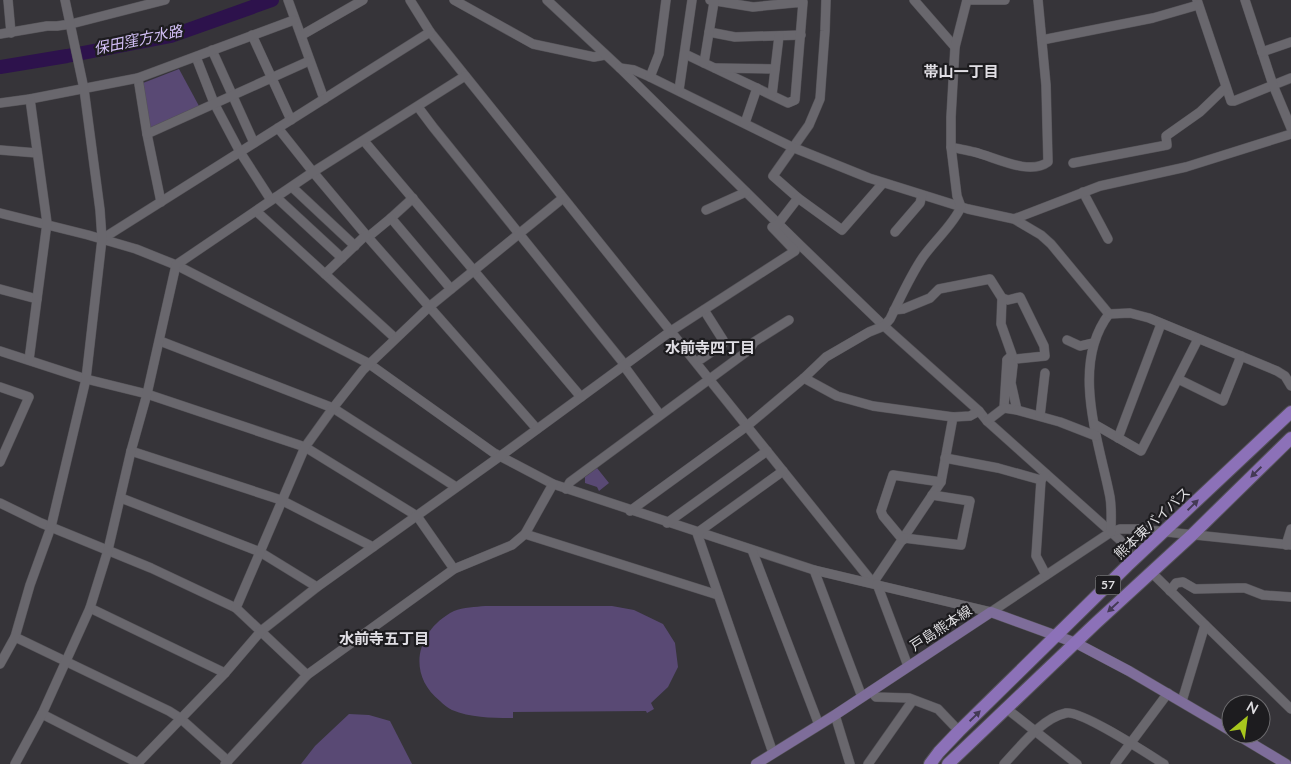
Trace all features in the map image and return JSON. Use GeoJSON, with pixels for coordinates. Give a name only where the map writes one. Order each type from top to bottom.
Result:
{"type":"FeatureCollection","features":[{"type":"Feature","properties":{"kind":"highway","name":"熊本東バイパス"},"geometry":{"type":"LineString","coordinates":[[930,764],[959,731],[1127,566],[1291,412]]}},
{"type":"Feature","properties":{"kind":"highway","name":"57"},"geometry":{"type":"LineString","coordinates":[[948,764],[1192,535],[1291,438]]}},
{"type":"Feature","properties":{"kind":"main road","name":"戸島熊本線"},"geometry":{"type":"LineString","coordinates":[[756,764],[835,715],[991,612],[1076,643],[1129,670],[1221,725]]}},
{"type":"Feature","properties":{"kind":"main road"},"geometry":{"type":"LineString","coordinates":[[1253,744],[1286,764]]}},
{"type":"Feature","properties":{"kind":"street"},"geometry":{"type":"LineString","coordinates":[[8,0],[11,33]]}},
{"type":"Feature","properties":{"kind":"street"},"geometry":{"type":"LineString","coordinates":[[0,664],[14,637],[51,527],[86,379],[102,239],[84,89],[76,44],[65,0]]}},
{"type":"Feature","properties":{"kind":"street"},"geometry":{"type":"LineString","coordinates":[[0,34],[71,24],[144,2],[165,0]]}},
{"type":"Feature","properties":{"kind":"street"},"geometry":{"type":"LineString","coordinates":[[302,35],[363,0]]}},
{"type":"Feature","properties":{"kind":"street"},"geometry":{"type":"LineString","coordinates":[[410,0],[430,32],[465,76],[875,584],[908,666]]}},
{"type":"Feature","properties":{"kind":"street"},"geometry":{"type":"LineString","coordinates":[[454,0],[533,44],[594,57],[605,55]]}},
{"type":"Feature","properties":{"kind":"street"},"geometry":{"type":"LineString","coordinates":[[547,0],[620,68],[884,326],[979,411],[1043,477],[1127,547],[1130,556],[1127,566]]}},
{"type":"Feature","properties":{"kind":"street"},"geometry":{"type":"LineString","coordinates":[[650,77],[659,54],[666,0]]}},
{"type":"Feature","properties":{"kind":"street"},"geometry":{"type":"LineString","coordinates":[[680,90],[692,0]]}},
{"type":"Feature","properties":{"kind":"street"},"geometry":{"type":"LineString","coordinates":[[826,0],[820,99],[809,125],[773,176],[798,198],[842,230],[883,182]]}},
{"type":"Feature","properties":{"kind":"street"},"geometry":{"type":"LineString","coordinates":[[914,0],[955,47]]}},
{"type":"Feature","properties":{"kind":"street"},"geometry":{"type":"LineString","coordinates":[[630,511],[747,426],[826,357],[868,332],[884,326],[922,258],[957,215],[961,207],[957,196],[951,147],[955,47],[967,0],[1005,0]]}},
{"type":"Feature","properties":{"kind":"street"},"geometry":{"type":"LineString","coordinates":[[951,147],[1025,166],[1041,167],[1048,162],[1042,40],[1038,0]]}},
{"type":"Feature","properties":{"kind":"street"},"geometry":{"type":"LineString","coordinates":[[1245,0],[1273,86],[1291,128]]}},
{"type":"Feature","properties":{"kind":"street"},"geometry":{"type":"LineString","coordinates":[[288,1],[324,99]]}},
{"type":"Feature","properties":{"kind":"street"},"geometry":{"type":"LineString","coordinates":[[685,54],[788,103],[795,100],[803,2],[753,7],[712,1],[704,63]]}},
{"type":"Feature","properties":{"kind":"street"},"geometry":{"type":"LineString","coordinates":[[1042,40],[1153,18],[1197,2],[1231,100],[1234,101],[1291,78]]}},
{"type":"Feature","properties":{"kind":"street"},"geometry":{"type":"LineString","coordinates":[[0,103],[138,78],[294,20]]}},
{"type":"Feature","properties":{"kind":"street"},"geometry":{"type":"LineString","coordinates":[[102,239],[430,32]]}},
{"type":"Feature","properties":{"kind":"street"},"geometry":{"type":"LineString","coordinates":[[709,32],[735,37],[801,35]]}},
{"type":"Feature","properties":{"kind":"street"},"geometry":{"type":"LineString","coordinates":[[252,35],[291,120]]}},
{"type":"Feature","properties":{"kind":"street"},"geometry":{"type":"LineString","coordinates":[[772,94],[779,36]]}},
{"type":"Feature","properties":{"kind":"street"},"geometry":{"type":"LineString","coordinates":[[1262,52],[1291,42]]}},
{"type":"Feature","properties":{"kind":"street"},"geometry":{"type":"LineString","coordinates":[[212,50],[254,143]]}},
{"type":"Feature","properties":{"kind":"street"},"geometry":{"type":"LineString","coordinates":[[196,57],[214,103],[240,152],[273,199],[342,258]]}},
{"type":"Feature","properties":{"kind":"street"},"geometry":{"type":"LineString","coordinates":[[147,134],[309,61]]}},
{"type":"Feature","properties":{"kind":"street"},"geometry":{"type":"LineString","coordinates":[[620,68],[634,70],[680,90],[792,147],[883,182],[961,207],[1014,219],[1042,235],[1109,314]]}},
{"type":"Feature","properties":{"kind":"street"},"geometry":{"type":"LineString","coordinates":[[714,68],[775,69]]}},
{"type":"Feature","properties":{"kind":"street"},"geometry":{"type":"LineString","coordinates":[[15,764],[42,714],[90,608],[108,550],[131,451],[160,341],[176,265],[312,172],[465,76]]}},
{"type":"Feature","properties":{"kind":"street"},"geometry":{"type":"LineString","coordinates":[[138,78],[161,202]]}},
{"type":"Feature","properties":{"kind":"street"},"geometry":{"type":"LineString","coordinates":[[1073,163],[1167,145],[1166,136],[1200,112],[1226,87]]}},
{"type":"Feature","properties":{"kind":"street"},"geometry":{"type":"LineString","coordinates":[[745,123],[757,88]]}},
{"type":"Feature","properties":{"kind":"street"},"geometry":{"type":"LineString","coordinates":[[29,360],[47,223],[30,99]]}},
{"type":"Feature","properties":{"kind":"street"},"geometry":{"type":"LineString","coordinates":[[418,107],[624,366],[660,415]]}},
{"type":"Feature","properties":{"kind":"street"},"geometry":{"type":"LineString","coordinates":[[278,128],[312,172],[537,430]]}},
{"type":"Feature","properties":{"kind":"street"},"geometry":{"type":"LineString","coordinates":[[1014,219],[1100,186],[1186,166],[1291,134]]}},
{"type":"Feature","properties":{"kind":"street"},"geometry":{"type":"LineString","coordinates":[[364,141],[580,397]]}},
{"type":"Feature","properties":{"kind":"street"},"geometry":{"type":"LineString","coordinates":[[0,150],[36,153]]}},
{"type":"Feature","properties":{"kind":"street"},"geometry":{"type":"LineString","coordinates":[[292,186],[355,246]]}},
{"type":"Feature","properties":{"kind":"street"},"geometry":{"type":"LineString","coordinates":[[706,210],[746,192]]}},
{"type":"Feature","properties":{"kind":"street"},"geometry":{"type":"LineString","coordinates":[[1083,192],[1108,239]]}},
{"type":"Feature","properties":{"kind":"street"},"geometry":{"type":"LineString","coordinates":[[895,232],[920,203],[922,195]]}},
{"type":"Feature","properties":{"kind":"street"},"geometry":{"type":"LineString","coordinates":[[325,274],[355,246],[413,198]]}},
{"type":"Feature","properties":{"kind":"street"},"geometry":{"type":"LineString","coordinates":[[236,608],[305,447],[332,408],[368,364],[429,307],[563,198]]}},
{"type":"Feature","properties":{"kind":"street"},"geometry":{"type":"LineString","coordinates":[[42,714],[138,763],[225,673],[261,631],[317,587],[537,430],[670,331],[795,251],[772,227],[778,224],[798,198]]}},
{"type":"Feature","properties":{"kind":"street"},"geometry":{"type":"LineString","coordinates":[[256,211],[395,338]]}},
{"type":"Feature","properties":{"kind":"street"},"geometry":{"type":"LineString","coordinates":[[0,213],[47,223],[136,249],[176,265],[368,364],[500,456],[553,484],[630,511],[814,570],[991,612],[1111,532],[1120,529],[1166,531],[1288,545],[1291,529]]}},
{"type":"Feature","properties":{"kind":"street"},"geometry":{"type":"LineString","coordinates":[[391,218],[451,289]]}},
{"type":"Feature","properties":{"kind":"street"},"geometry":{"type":"LineString","coordinates":[[894,310],[903,310],[930,298],[939,289],[990,279],[1002,298],[1002,324],[1012,354],[1004,408]]}},
{"type":"Feature","properties":{"kind":"street"},"geometry":{"type":"LineString","coordinates":[[0,289],[37,299]]}},
{"type":"Feature","properties":{"kind":"street"},"geometry":{"type":"LineString","coordinates":[[1002,298],[1008,300],[1020,297],[1044,346],[1045,356],[1010,363]]}},
{"type":"Feature","properties":{"kind":"street"},"geometry":{"type":"LineString","coordinates":[[701,359],[723,344],[723,340],[704,310]]}},
{"type":"Feature","properties":{"kind":"street"},"geometry":{"type":"LineString","coordinates":[[1109,314],[1140,315],[1277,371],[1285,376],[1291,386]]}},
{"type":"Feature","properties":{"kind":"street"},"geometry":{"type":"LineString","coordinates":[[1109,314],[1102,323],[1093,343],[1090,376],[1094,424],[1110,500],[1111,532]]}},
{"type":"Feature","properties":{"kind":"street"},"geometry":{"type":"LineString","coordinates":[[566,489],[570,482],[750,350],[754,342],[789,320]]}},
{"type":"Feature","properties":{"kind":"street"},"geometry":{"type":"LineString","coordinates":[[1118,438],[1161,324]]}},
{"type":"Feature","properties":{"kind":"street"},"geometry":{"type":"LineString","coordinates":[[1094,424],[1142,451],[1198,339]]}},
{"type":"Feature","properties":{"kind":"street"},"geometry":{"type":"LineString","coordinates":[[1067,340],[1080,346],[1093,343]]}},
{"type":"Feature","properties":{"kind":"street"},"geometry":{"type":"LineString","coordinates":[[160,341],[332,408],[456,487]]}},
{"type":"Feature","properties":{"kind":"street"},"geometry":{"type":"LineString","coordinates":[[0,352],[86,379],[147,394],[305,447],[417,516],[454,569]]}},
{"type":"Feature","properties":{"kind":"street"},"geometry":{"type":"LineString","coordinates":[[1178,380],[1223,402],[1241,356]]}},
{"type":"Feature","properties":{"kind":"street"},"geometry":{"type":"LineString","coordinates":[[1010,363],[1011,384],[1017,410]]}},
{"type":"Feature","properties":{"kind":"street"},"geometry":{"type":"LineString","coordinates":[[1040,416],[1045,373]]}},
{"type":"Feature","properties":{"kind":"street"},"geometry":{"type":"LineString","coordinates":[[804,378],[821,389],[849,400],[873,406],[952,417],[970,416],[979,411]]}},
{"type":"Feature","properties":{"kind":"street"},"geometry":{"type":"LineString","coordinates":[[0,387],[29,397],[0,462]]}},
{"type":"Feature","properties":{"kind":"street"},"geometry":{"type":"LineString","coordinates":[[987,420],[1004,408],[1060,422],[1096,436]]}},
{"type":"Feature","properties":{"kind":"street"},"geometry":{"type":"LineString","coordinates":[[875,584],[940,482],[952,417]]}},
{"type":"Feature","properties":{"kind":"street"},"geometry":{"type":"LineString","coordinates":[[131,451],[282,500],[373,547]]}},
{"type":"Feature","properties":{"kind":"street"},"geometry":{"type":"LineString","coordinates":[[667,523],[767,451]]}},
{"type":"Feature","properties":{"kind":"street"},"geometry":{"type":"LineString","coordinates":[[945,458],[1043,477]]}},
{"type":"Feature","properties":{"kind":"street"},"geometry":{"type":"LineString","coordinates":[[697,533],[783,471]]}},
{"type":"Feature","properties":{"kind":"street"},"geometry":{"type":"LineString","coordinates":[[932,495],[970,502],[961,545],[903,539],[883,516],[881,511],[893,475],[940,482]]}},
{"type":"Feature","properties":{"kind":"street"},"geometry":{"type":"LineString","coordinates":[[1043,477],[1036,556],[1046,575]]}},
{"type":"Feature","properties":{"kind":"street"},"geometry":{"type":"LineString","coordinates":[[14,637],[67,661],[180,718],[226,762],[307,675],[454,569],[512,545],[525,534],[553,484]]}},
{"type":"Feature","properties":{"kind":"street"},"geometry":{"type":"LineString","coordinates":[[121,498],[260,552],[317,587]]}},
{"type":"Feature","properties":{"kind":"street"},"geometry":{"type":"LineString","coordinates":[[0,502],[51,527],[108,550],[236,608],[307,675]]}},
{"type":"Feature","properties":{"kind":"street"},"geometry":{"type":"LineString","coordinates":[[697,533],[773,753]]}},
{"type":"Feature","properties":{"kind":"street"},"geometry":{"type":"LineString","coordinates":[[525,534],[718,595]]}},
{"type":"Feature","properties":{"kind":"street"},"geometry":{"type":"LineString","coordinates":[[752,550],[819,725]]}},
{"type":"Feature","properties":{"kind":"street"},"geometry":{"type":"LineString","coordinates":[[814,570],[867,694],[876,697],[913,700],[938,709],[959,731]]}},
{"type":"Feature","properties":{"kind":"street"},"geometry":{"type":"LineString","coordinates":[[1151,572],[1291,709]]}},
{"type":"Feature","properties":{"kind":"street"},"geometry":{"type":"LineString","coordinates":[[1170,590],[1176,583],[1182,582],[1195,589],[1238,588],[1270,596],[1291,597]]}},
{"type":"Feature","properties":{"kind":"street"},"geometry":{"type":"LineString","coordinates":[[90,608],[225,673]]}},
{"type":"Feature","properties":{"kind":"street"},"geometry":{"type":"LineString","coordinates":[[1182,701],[1205,625]]}},
{"type":"Feature","properties":{"kind":"street"},"geometry":{"type":"LineString","coordinates":[[1115,764],[1168,693]]}},
{"type":"Feature","properties":{"kind":"street"},"geometry":{"type":"LineString","coordinates":[[868,764],[913,700]]}},
{"type":"Feature","properties":{"kind":"street"},"geometry":{"type":"LineString","coordinates":[[1007,709],[1077,764]]}},
{"type":"Feature","properties":{"kind":"street"},"geometry":{"type":"LineString","coordinates":[[1004,764],[1036,731],[1055,718],[1069,713],[1080,716],[1164,764]]}},
{"type":"Feature","properties":{"kind":"street"},"geometry":{"type":"LineString","coordinates":[[835,715],[850,764]]}},
{"type":"Feature","properties":{"kind":"shaded area"},"geometry":{"type":"Polygon","coordinates":[[[179,69],[199,106],[150,128],[143,83],[179,69]]]}},
{"type":"Feature","properties":{"kind":"shaded area"},"geometry":{"type":"Polygon","coordinates":[[[597,468],[609,483],[599,491],[597,487],[585,483],[585,477],[597,468]]]}},
{"type":"Feature","properties":{"kind":"shaded area"},"geometry":{"type":"Polygon","coordinates":[[[485,606],[612,606],[634,610],[663,624],[675,643],[678,667],[668,687],[651,703],[654,709],[647,713],[646,711],[513,712],[513,718],[482,717],[459,713],[446,706],[429,690],[422,678],[420,652],[432,629],[442,619],[454,611],[485,606]]]}},
{"type":"Feature","properties":{"kind":"shaded area"},"geometry":{"type":"Polygon","coordinates":[[[349,714],[369,715],[390,721],[412,764],[301,764],[315,746],[349,714]]]}},
{"type":"Feature","properties":{"kind":"waterway","name":"保田窪方水路"},"geometry":{"type":"LineString","coordinates":[[0,67],[171,36],[272,0]]}},
{"type":"Feature","properties":{"kind":"district","name":"帯山一丁目"},"geometry":{"type":"Point","coordinates":[961,72]}},
{"type":"Feature","properties":{"kind":"district","name":"水前寺四丁目"},"geometry":{"type":"Point","coordinates":[710,348]}},
{"type":"Feature","properties":{"kind":"district","name":"水前寺五丁目"},"geometry":{"type":"Point","coordinates":[384,639]}}]}
